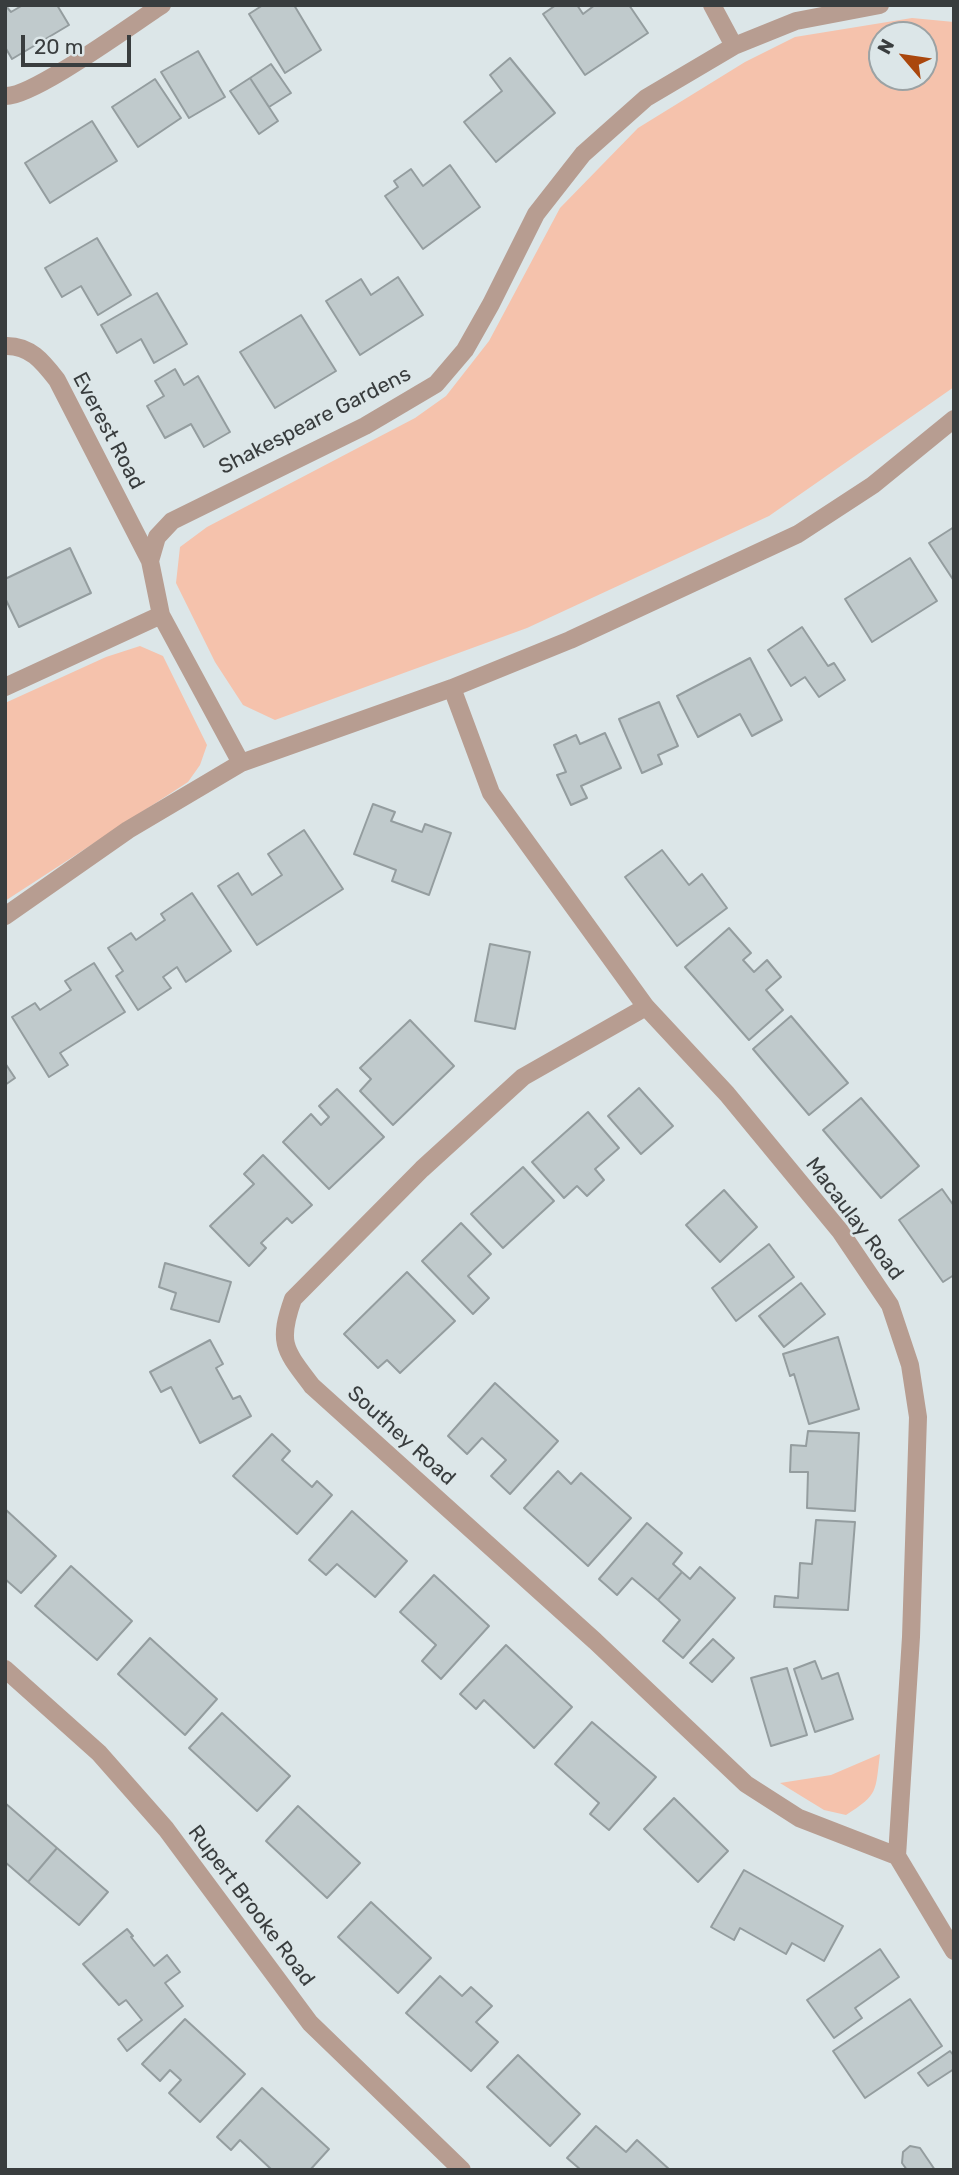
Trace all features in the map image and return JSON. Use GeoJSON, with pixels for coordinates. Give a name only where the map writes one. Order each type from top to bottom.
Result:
{"type":"FeatureCollection","features":[{"type":"Feature","properties":{"kind":"street"},"geometry":{"type":"LineString","coordinates":[[5,96],[12,96],[41,84],[162,5]]}},
{"type":"Feature","properties":{"kind":"street"},"geometry":{"type":"LineString","coordinates":[[712,5],[734,46]]}},
{"type":"Feature","properties":{"kind":"street","name":"Shakespeare Gardens"},"geometry":{"type":"LineString","coordinates":[[149,561],[157,537],[172,521],[365,426],[436,384],[465,350],[536,214],[583,154],[646,98],[734,46],[796,21],[880,5]]}},
{"type":"Feature","properties":{"kind":"street","name":"Everest Road"},"geometry":{"type":"LineString","coordinates":[[5,346],[13,346],[36,355],[57,380],[149,561]]}},
{"type":"Feature","properties":{"kind":"street"},"geometry":{"type":"LineString","coordinates":[[5,916],[128,830],[241,763],[452,688],[570,640],[798,534],[873,485],[954,419]]}},
{"type":"Feature","properties":{"kind":"street"},"geometry":{"type":"LineString","coordinates":[[149,561],[161,615],[241,763]]}},
{"type":"Feature","properties":{"kind":"street"},"geometry":{"type":"LineString","coordinates":[[5,687],[161,615]]}},
{"type":"Feature","properties":{"kind":"street","name":"Macaulay Road"},"geometry":{"type":"LineString","coordinates":[[452,688],[491,793],[646,1007],[727,1094],[840,1231],[890,1306],[910,1365],[918,1417],[911,1637],[897,1856]]}},
{"type":"Feature","properties":{"kind":"street","name":"Southey Road"},"geometry":{"type":"LineString","coordinates":[[646,1007],[523,1077],[422,1169],[293,1298],[284,1325],[287,1353],[312,1386],[595,1641],[746,1784],[799,1818],[897,1856]]}},
{"type":"Feature","properties":{"kind":"street","name":"Rupert Brooke Road"},"geometry":{"type":"LineString","coordinates":[[5,1669],[99,1754],[166,1829],[310,2024],[462,2170]]}},
{"type":"Feature","properties":{"kind":"street"},"geometry":{"type":"LineString","coordinates":[[897,1856],[954,1951]]}},
{"type":"Feature","properties":{"kind":"shaded area"},"geometry":{"type":"Polygon","coordinates":[[[912,18],[954,22],[954,387],[769,516],[527,628],[275,720],[243,705],[215,662],[176,583],[180,547],[207,527],[415,418],[446,396],[489,341],[560,208],[638,128],[745,62],[795,37],[868,25],[868,91],[938,91],[938,21],[894,21],[912,18]]]}},
{"type":"Feature","properties":{"kind":"shaded area"},"geometry":{"type":"Polygon","coordinates":[[[140,646],[163,656],[207,745],[200,765],[188,782],[5,901],[5,703],[106,657],[140,646]]]}},
{"type":"Feature","properties":{"kind":"shaded area"},"geometry":{"type":"Polygon","coordinates":[[[880,1754],[874,1791],[865,1802],[846,1815],[824,1810],[780,1783],[831,1775],[880,1754]]]}},
{"type":"Feature","properties":{"kind":"building"},"geometry":{"type":"Polygon","coordinates":[[[5,5],[11,12],[23,5],[57,5],[69,25],[12,59],[5,47],[5,5]]]}},
{"type":"Feature","properties":{"kind":"building"},"geometry":{"type":"Polygon","coordinates":[[[263,5],[294,5],[321,50],[285,73],[249,14],[263,5]]]}},
{"type":"Feature","properties":{"kind":"building"},"geometry":{"type":"Polygon","coordinates":[[[556,5],[577,5],[583,14],[595,5],[629,5],[648,33],[585,75],[543,14],[556,5]]]}},
{"type":"Feature","properties":{"kind":"building"},"geometry":{"type":"Polygon","coordinates":[[[198,51],[225,97],[189,118],[161,72],[198,51]]]}},
{"type":"Feature","properties":{"kind":"building"},"geometry":{"type":"Polygon","coordinates":[[[510,58],[555,113],[496,162],[464,122],[502,91],[490,75],[510,58]]]}},
{"type":"Feature","properties":{"kind":"building"},"geometry":{"type":"Polygon","coordinates":[[[271,64],[291,93],[269,107],[250,78],[271,64]]]}},
{"type":"Feature","properties":{"kind":"building"},"geometry":{"type":"Polygon","coordinates":[[[250,78],[278,121],[259,134],[230,91],[250,78]]]}},
{"type":"Feature","properties":{"kind":"building"},"geometry":{"type":"Polygon","coordinates":[[[155,79],[181,118],[138,147],[112,107],[155,79]]]}},
{"type":"Feature","properties":{"kind":"building"},"geometry":{"type":"Polygon","coordinates":[[[92,121],[117,161],[50,203],[25,163],[92,121]]]}},
{"type":"Feature","properties":{"kind":"building"},"geometry":{"type":"Polygon","coordinates":[[[450,165],[480,207],[423,249],[385,196],[398,187],[394,181],[411,169],[423,186],[450,165]]]}},
{"type":"Feature","properties":{"kind":"building"},"geometry":{"type":"Polygon","coordinates":[[[97,238],[131,295],[98,315],[81,286],[62,297],[45,268],[97,238]]]}},
{"type":"Feature","properties":{"kind":"building"},"geometry":{"type":"Polygon","coordinates":[[[398,277],[423,315],[360,355],[326,301],[361,279],[371,295],[398,277]]]}},
{"type":"Feature","properties":{"kind":"building"},"geometry":{"type":"Polygon","coordinates":[[[157,293],[187,344],[154,363],[141,339],[117,353],[101,325],[157,293]]]}},
{"type":"Feature","properties":{"kind":"building"},"geometry":{"type":"Polygon","coordinates":[[[301,315],[336,371],[275,408],[240,352],[301,315]]]}},
{"type":"Feature","properties":{"kind":"building"},"geometry":{"type":"Polygon","coordinates":[[[175,369],[184,385],[198,376],[230,432],[204,447],[191,424],[165,438],[147,406],[164,396],[155,381],[175,369]]]}},
{"type":"Feature","properties":{"kind":"building"},"geometry":{"type":"Polygon","coordinates":[[[954,527],[954,581],[929,543],[954,527]]]}},
{"type":"Feature","properties":{"kind":"building"},"geometry":{"type":"Polygon","coordinates":[[[70,548],[91,593],[19,627],[5,598],[5,579],[70,548]]]}},
{"type":"Feature","properties":{"kind":"building"},"geometry":{"type":"Polygon","coordinates":[[[910,558],[937,601],[872,642],[845,599],[910,558]]]}},
{"type":"Feature","properties":{"kind":"building"},"geometry":{"type":"Polygon","coordinates":[[[802,627],[828,666],[834,663],[845,680],[819,697],[805,677],[791,686],[768,650],[802,627]]]}},
{"type":"Feature","properties":{"kind":"building"},"geometry":{"type":"Polygon","coordinates":[[[750,658],[782,720],[752,736],[740,714],[698,737],[677,696],[750,658]]]}},
{"type":"Feature","properties":{"kind":"building"},"geometry":{"type":"Polygon","coordinates":[[[659,702],[678,746],[658,755],[662,764],[642,773],[619,719],[659,702]]]}},
{"type":"Feature","properties":{"kind":"building"},"geometry":{"type":"Polygon","coordinates":[[[605,733],[621,768],[581,786],[587,798],[571,805],[557,775],[566,772],[554,745],[576,735],[580,744],[605,733]]]}},
{"type":"Feature","properties":{"kind":"building"},"geometry":{"type":"Polygon","coordinates":[[[373,804],[395,812],[391,821],[422,832],[425,824],[451,833],[429,895],[392,881],[396,870],[354,854],[373,804]]]}},
{"type":"Feature","properties":{"kind":"building"},"geometry":{"type":"Polygon","coordinates":[[[304,830],[343,889],[257,945],[218,886],[238,873],[252,895],[282,875],[268,854],[304,830]]]}},
{"type":"Feature","properties":{"kind":"building"},"geometry":{"type":"Polygon","coordinates":[[[662,850],[689,885],[702,874],[727,908],[677,946],[625,877],[662,850]]]}},
{"type":"Feature","properties":{"kind":"building"},"geometry":{"type":"Polygon","coordinates":[[[192,893],[231,951],[186,982],[177,967],[163,977],[171,988],[138,1010],[116,976],[123,971],[108,948],[131,933],[136,940],[165,920],[161,914],[192,893]]]}},
{"type":"Feature","properties":{"kind":"building"},"geometry":{"type":"Polygon","coordinates":[[[729,928],[751,953],[743,960],[754,972],[767,960],[781,977],[766,990],[783,1010],[749,1040],[685,967],[729,928]]]}},
{"type":"Feature","properties":{"kind":"building"},"geometry":{"type":"Polygon","coordinates":[[[490,944],[530,952],[515,1029],[475,1021],[490,944]]]}},
{"type":"Feature","properties":{"kind":"building"},"geometry":{"type":"Polygon","coordinates":[[[94,963],[125,1012],[60,1053],[68,1065],[49,1077],[12,1017],[35,1003],[40,1010],[71,990],[65,981],[94,963]]]}},
{"type":"Feature","properties":{"kind":"building"},"geometry":{"type":"Polygon","coordinates":[[[791,1016],[848,1083],[809,1115],[753,1049],[791,1016]]]}},
{"type":"Feature","properties":{"kind":"building"},"geometry":{"type":"Polygon","coordinates":[[[410,1020],[454,1066],[393,1125],[360,1091],[371,1079],[360,1068],[410,1020]]]}},
{"type":"Feature","properties":{"kind":"building"},"geometry":{"type":"Polygon","coordinates":[[[5,1063],[15,1078],[5,1085],[5,1063]]]}},
{"type":"Feature","properties":{"kind":"building"},"geometry":{"type":"Polygon","coordinates":[[[639,1088],[673,1126],[641,1154],[608,1116],[639,1088]]]}},
{"type":"Feature","properties":{"kind":"building"},"geometry":{"type":"Polygon","coordinates":[[[337,1089],[384,1137],[329,1189],[283,1142],[311,1114],[321,1125],[329,1117],[319,1106],[337,1089]]]}},
{"type":"Feature","properties":{"kind":"building"},"geometry":{"type":"Polygon","coordinates":[[[861,1098],[919,1166],[881,1198],[823,1130],[861,1098]]]}},
{"type":"Feature","properties":{"kind":"building"},"geometry":{"type":"Polygon","coordinates":[[[588,1112],[619,1148],[595,1169],[604,1180],[587,1196],[577,1186],[564,1198],[532,1162],[588,1112]]]}},
{"type":"Feature","properties":{"kind":"building"},"geometry":{"type":"Polygon","coordinates":[[[263,1155],[312,1205],[292,1223],[287,1218],[261,1243],[266,1248],[249,1266],[210,1226],[254,1184],[244,1174],[263,1155]]]}},
{"type":"Feature","properties":{"kind":"building"},"geometry":{"type":"Polygon","coordinates":[[[523,1167],[554,1201],[503,1248],[471,1214],[523,1167]]]}},
{"type":"Feature","properties":{"kind":"building"},"geometry":{"type":"Polygon","coordinates":[[[942,1189],[954,1206],[954,1275],[943,1282],[899,1220],[942,1189]]]}},
{"type":"Feature","properties":{"kind":"building"},"geometry":{"type":"Polygon","coordinates":[[[724,1190],[757,1227],[720,1262],[686,1225],[724,1190]]]}},
{"type":"Feature","properties":{"kind":"building"},"geometry":{"type":"Polygon","coordinates":[[[461,1223],[491,1254],[468,1276],[489,1298],[473,1314],[422,1261],[461,1223]]]}},
{"type":"Feature","properties":{"kind":"building"},"geometry":{"type":"Polygon","coordinates":[[[769,1244],[794,1277],[736,1321],[712,1288],[769,1244]]]}},
{"type":"Feature","properties":{"kind":"building"},"geometry":{"type":"Polygon","coordinates":[[[165,1263],[231,1282],[219,1322],[171,1309],[176,1293],[159,1287],[165,1263]]]}},
{"type":"Feature","properties":{"kind":"building"},"geometry":{"type":"Polygon","coordinates":[[[407,1272],[455,1321],[400,1373],[387,1360],[378,1368],[344,1334],[407,1272]]]}},
{"type":"Feature","properties":{"kind":"building"},"geometry":{"type":"Polygon","coordinates":[[[801,1283],[825,1314],[784,1347],[759,1316],[801,1283]]]}},
{"type":"Feature","properties":{"kind":"building"},"geometry":{"type":"Polygon","coordinates":[[[838,1337],[859,1409],[809,1424],[794,1374],[790,1376],[783,1354],[838,1337]]]}},
{"type":"Feature","properties":{"kind":"building"},"geometry":{"type":"Polygon","coordinates":[[[210,1340],[223,1364],[216,1368],[233,1399],[240,1396],[251,1416],[200,1443],[171,1387],[161,1392],[150,1372],[210,1340]]]}},
{"type":"Feature","properties":{"kind":"building"},"geometry":{"type":"Polygon","coordinates":[[[495,1383],[558,1441],[510,1494],[491,1476],[506,1460],[482,1438],[467,1454],[448,1436],[495,1383]]]}},
{"type":"Feature","properties":{"kind":"building"},"geometry":{"type":"Polygon","coordinates":[[[808,1431],[859,1433],[855,1511],[807,1508],[808,1472],[790,1472],[791,1445],[806,1446],[808,1431]]]}},
{"type":"Feature","properties":{"kind":"building"},"geometry":{"type":"Polygon","coordinates":[[[272,1434],[290,1451],[282,1460],[312,1487],[317,1481],[332,1495],[297,1534],[233,1476],[272,1434]]]}},
{"type":"Feature","properties":{"kind":"building"},"geometry":{"type":"Polygon","coordinates":[[[558,1471],[571,1484],[581,1473],[631,1518],[588,1566],[524,1508],[558,1471]]]}},
{"type":"Feature","properties":{"kind":"building"},"geometry":{"type":"Polygon","coordinates":[[[5,1509],[56,1556],[21,1593],[5,1579],[5,1509]]]}},
{"type":"Feature","properties":{"kind":"building"},"geometry":{"type":"Polygon","coordinates":[[[352,1511],[407,1561],[375,1597],[337,1564],[326,1575],[309,1560],[352,1511]]]}},
{"type":"Feature","properties":{"kind":"building"},"geometry":{"type":"Polygon","coordinates":[[[816,1520],[855,1522],[848,1610],[774,1607],[775,1596],[798,1598],[800,1563],[812,1564],[816,1520]]]}},
{"type":"Feature","properties":{"kind":"building"},"geometry":{"type":"Polygon","coordinates":[[[647,1523],[682,1553],[673,1564],[682,1572],[658,1600],[632,1578],[617,1595],[599,1579],[647,1523]]]}},
{"type":"Feature","properties":{"kind":"building"},"geometry":{"type":"Polygon","coordinates":[[[71,1566],[132,1621],[97,1660],[35,1606],[71,1566]]]}},
{"type":"Feature","properties":{"kind":"building"},"geometry":{"type":"Polygon","coordinates":[[[700,1567],[735,1598],[683,1658],[663,1641],[680,1620],[658,1600],[682,1572],[690,1579],[700,1567]]]}},
{"type":"Feature","properties":{"kind":"building"},"geometry":{"type":"Polygon","coordinates":[[[434,1575],[489,1626],[441,1679],[422,1661],[436,1645],[400,1612],[434,1575]]]}},
{"type":"Feature","properties":{"kind":"building"},"geometry":{"type":"Polygon","coordinates":[[[150,1638],[217,1699],[185,1735],[118,1674],[150,1638]]]}},
{"type":"Feature","properties":{"kind":"building"},"geometry":{"type":"Polygon","coordinates":[[[713,1639],[734,1658],[712,1682],[690,1663],[713,1639]]]}},
{"type":"Feature","properties":{"kind":"building"},"geometry":{"type":"Polygon","coordinates":[[[506,1645],[572,1707],[534,1748],[484,1700],[476,1709],[460,1694],[506,1645]]]}},
{"type":"Feature","properties":{"kind":"building"},"geometry":{"type":"Polygon","coordinates":[[[815,1661],[822,1679],[838,1673],[853,1719],[815,1732],[794,1669],[815,1661]]]}},
{"type":"Feature","properties":{"kind":"building"},"geometry":{"type":"Polygon","coordinates":[[[787,1668],[807,1735],[771,1746],[751,1678],[787,1668]]]}},
{"type":"Feature","properties":{"kind":"building"},"geometry":{"type":"Polygon","coordinates":[[[222,1713],[290,1776],[257,1811],[189,1748],[222,1713]]]}},
{"type":"Feature","properties":{"kind":"building"},"geometry":{"type":"Polygon","coordinates":[[[592,1722],[656,1777],[609,1830],[590,1814],[599,1803],[555,1764],[592,1722]]]}},
{"type":"Feature","properties":{"kind":"building"},"geometry":{"type":"Polygon","coordinates":[[[674,1798],[728,1851],[698,1882],[644,1829],[674,1798]]]}},
{"type":"Feature","properties":{"kind":"building"},"geometry":{"type":"Polygon","coordinates":[[[5,1803],[57,1848],[28,1882],[5,1862],[5,1803]]]}},
{"type":"Feature","properties":{"kind":"building"},"geometry":{"type":"Polygon","coordinates":[[[298,1806],[360,1863],[327,1898],[266,1841],[298,1806]]]}},
{"type":"Feature","properties":{"kind":"building"},"geometry":{"type":"Polygon","coordinates":[[[57,1848],[108,1892],[79,1925],[28,1882],[57,1848]]]}},
{"type":"Feature","properties":{"kind":"building"},"geometry":{"type":"Polygon","coordinates":[[[744,1870],[843,1926],[824,1961],[792,1943],[786,1954],[740,1928],[734,1940],[711,1927],[744,1870]]]}},
{"type":"Feature","properties":{"kind":"building"},"geometry":{"type":"Polygon","coordinates":[[[371,1902],[431,1958],[398,1993],[338,1937],[371,1902]]]}},
{"type":"Feature","properties":{"kind":"building"},"geometry":{"type":"Polygon","coordinates":[[[127,1929],[154,1966],[167,1955],[180,1972],[165,1983],[183,2006],[127,2051],[118,2039],[142,2020],[126,2000],[119,2005],[83,1964],[127,1929]]]}},
{"type":"Feature","properties":{"kind":"building"},"geometry":{"type":"Polygon","coordinates":[[[880,1949],[899,1977],[855,2008],[862,2018],[834,2038],[807,2000],[880,1949]]]}},
{"type":"Feature","properties":{"kind":"building"},"geometry":{"type":"Polygon","coordinates":[[[440,1976],[462,1996],[471,1987],[492,2006],[476,2022],[498,2042],[471,2071],[406,2013],[440,1976]]]}},
{"type":"Feature","properties":{"kind":"building"},"geometry":{"type":"Polygon","coordinates":[[[910,1999],[942,2046],[865,2098],[833,2051],[910,1999]]]}},
{"type":"Feature","properties":{"kind":"building"},"geometry":{"type":"Polygon","coordinates":[[[185,2019],[245,2074],[200,2122],[169,2093],[181,2080],[170,2070],[160,2081],[142,2064],[185,2019]]]}},
{"type":"Feature","properties":{"kind":"building"},"geometry":{"type":"Polygon","coordinates":[[[950,2051],[954,2056],[954,2069],[928,2086],[918,2073],[950,2051]]]}},
{"type":"Feature","properties":{"kind":"building"},"geometry":{"type":"Polygon","coordinates":[[[518,2055],[580,2114],[550,2146],[487,2087],[518,2055]]]}},
{"type":"Feature","properties":{"kind":"building"},"geometry":{"type":"Polygon","coordinates":[[[262,2088],[329,2149],[310,2170],[272,2170],[240,2140],[231,2150],[217,2137],[262,2088]]]}},
{"type":"Feature","properties":{"kind":"building"},"geometry":{"type":"Polygon","coordinates":[[[596,2126],[626,2152],[637,2140],[670,2170],[581,2170],[567,2158],[596,2126]]]}},
{"type":"Feature","properties":{"kind":"building"},"geometry":{"type":"Polygon","coordinates":[[[910,2146],[920,2148],[935,2170],[907,2170],[902,2163],[903,2152],[910,2146]]]}}]}
